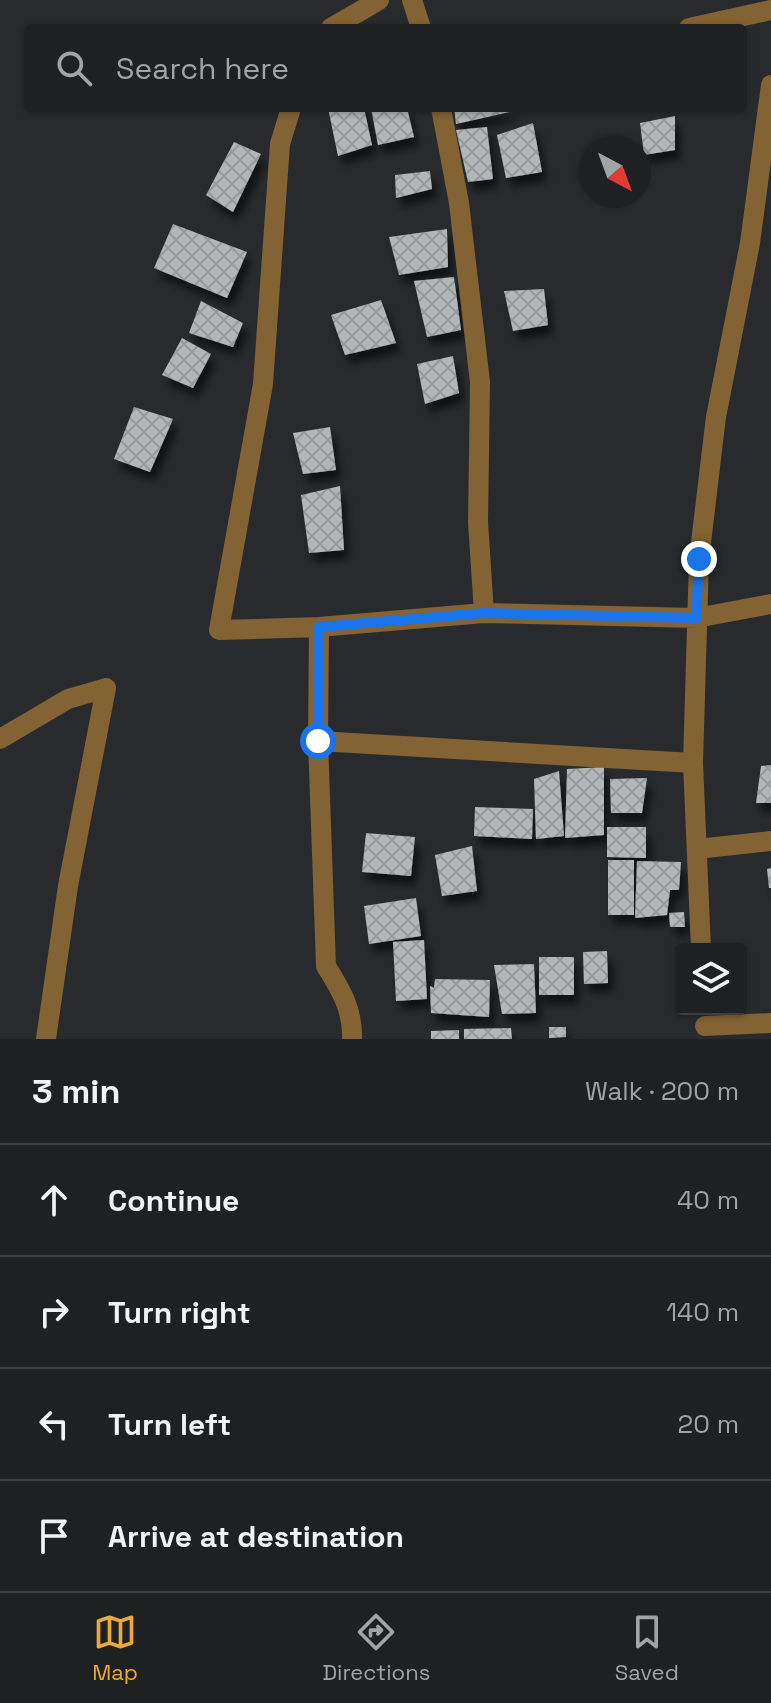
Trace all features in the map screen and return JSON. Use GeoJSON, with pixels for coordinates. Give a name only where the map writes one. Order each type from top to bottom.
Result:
{"type":"FeatureCollection","features":[{"type":"Feature","properties":{"kind":"street"},"geometry":{"type":"LineString","coordinates":[[338,24],[379,0]]}},
{"type":"Feature","properties":{"kind":"street"},"geometry":{"type":"LineString","coordinates":[[412,0],[420,24]]}},
{"type":"Feature","properties":{"kind":"street"},"geometry":{"type":"LineString","coordinates":[[707,24],[771,10]]}},
{"type":"Feature","properties":{"kind":"street"},"geometry":{"type":"LineString","coordinates":[[701,943],[693,763],[696,618],[716,417],[750,243],[771,85]]}},
{"type":"Feature","properties":{"kind":"street"},"geometry":{"type":"LineString","coordinates":[[290,112],[280,144],[263,384],[219,630],[319,627],[484,613],[696,618],[771,604]]}},
{"type":"Feature","properties":{"kind":"street"},"geometry":{"type":"LineString","coordinates":[[442,112],[459,203],[480,382],[478,522],[484,613]]}},
{"type":"Feature","properties":{"kind":"street"},"geometry":{"type":"LineString","coordinates":[[319,627],[318,741],[326,966],[344,993],[352,1019],[352,1039]]}},
{"type":"Feature","properties":{"kind":"street"},"geometry":{"type":"LineString","coordinates":[[0,739],[68,699],[106,688],[68,886],[46,1039]]}},
{"type":"Feature","properties":{"kind":"street"},"geometry":{"type":"LineString","coordinates":[[318,741],[693,763]]}},
{"type":"Feature","properties":{"kind":"street"},"geometry":{"type":"LineString","coordinates":[[697,849],[771,841]]}},
{"type":"Feature","properties":{"kind":"street"},"geometry":{"type":"LineString","coordinates":[[705,1025],[771,1023]]}},
{"type":"Feature","properties":{"kind":"building"},"geometry":{"type":"Polygon","coordinates":[[[329,112],[365,112],[372,145],[338,156],[329,112]]]}},
{"type":"Feature","properties":{"kind":"building"},"geometry":{"type":"Polygon","coordinates":[[[372,112],[408,112],[414,137],[378,145],[372,112]]]}},
{"type":"Feature","properties":{"kind":"building"},"geometry":{"type":"Polygon","coordinates":[[[454,112],[510,112],[456,124],[454,112]]]}},
{"type":"Feature","properties":{"kind":"building"},"geometry":{"type":"Polygon","coordinates":[[[675,116],[675,150],[651,154],[651,136],[642,136],[640,123],[675,116]]]}},
{"type":"Feature","properties":{"kind":"building"},"geometry":{"type":"Polygon","coordinates":[[[533,123],[542,172],[506,178],[497,135],[533,123]]]}},
{"type":"Feature","properties":{"kind":"building"},"geometry":{"type":"Polygon","coordinates":[[[487,127],[493,179],[468,182],[456,130],[487,127]]]}},
{"type":"Feature","properties":{"kind":"building"},"geometry":{"type":"Polygon","coordinates":[[[234,142],[261,154],[233,212],[206,195],[234,142]]]}},
{"type":"Feature","properties":{"kind":"building"},"geometry":{"type":"Polygon","coordinates":[[[430,171],[432,189],[396,198],[395,175],[430,171]]]}},
{"type":"Feature","properties":{"kind":"building"},"geometry":{"type":"Polygon","coordinates":[[[173,224],[247,252],[227,298],[154,268],[173,224]]]}},
{"type":"Feature","properties":{"kind":"building"},"geometry":{"type":"Polygon","coordinates":[[[447,229],[448,267],[399,275],[389,237],[447,229]]]}},
{"type":"Feature","properties":{"kind":"building"},"geometry":{"type":"Polygon","coordinates":[[[454,277],[461,330],[427,337],[414,281],[454,277]]]}},
{"type":"Feature","properties":{"kind":"building"},"geometry":{"type":"Polygon","coordinates":[[[544,289],[548,325],[513,331],[504,291],[544,289]]]}},
{"type":"Feature","properties":{"kind":"building"},"geometry":{"type":"Polygon","coordinates":[[[381,300],[396,343],[345,355],[331,315],[381,300]]]}},
{"type":"Feature","properties":{"kind":"building"},"geometry":{"type":"Polygon","coordinates":[[[201,301],[243,323],[233,347],[189,333],[201,301]]]}},
{"type":"Feature","properties":{"kind":"building"},"geometry":{"type":"Polygon","coordinates":[[[182,338],[211,354],[193,388],[162,375],[182,338]]]}},
{"type":"Feature","properties":{"kind":"building"},"geometry":{"type":"Polygon","coordinates":[[[453,356],[459,393],[425,404],[417,364],[453,356]]]}},
{"type":"Feature","properties":{"kind":"building"},"geometry":{"type":"Polygon","coordinates":[[[134,407],[173,419],[150,472],[114,459],[134,407]]]}},
{"type":"Feature","properties":{"kind":"building"},"geometry":{"type":"Polygon","coordinates":[[[330,427],[336,470],[303,474],[293,433],[330,427]]]}},
{"type":"Feature","properties":{"kind":"building"},"geometry":{"type":"Polygon","coordinates":[[[340,486],[344,550],[309,553],[301,495],[340,486]]]}},
{"type":"Feature","properties":{"kind":"building"},"geometry":{"type":"Polygon","coordinates":[[[771,765],[771,803],[756,803],[761,766],[771,765]]]}},
{"type":"Feature","properties":{"kind":"building"},"geometry":{"type":"Polygon","coordinates":[[[604,767],[604,835],[565,838],[567,769],[604,767]]]}},
{"type":"Feature","properties":{"kind":"building"},"geometry":{"type":"Polygon","coordinates":[[[559,771],[564,836],[536,839],[534,779],[559,771]]]}},
{"type":"Feature","properties":{"kind":"building"},"geometry":{"type":"Polygon","coordinates":[[[647,778],[642,813],[611,813],[610,779],[647,778]]]}},
{"type":"Feature","properties":{"kind":"building"},"geometry":{"type":"Polygon","coordinates":[[[475,807],[533,809],[532,839],[474,836],[475,807]]]}},
{"type":"Feature","properties":{"kind":"building"},"geometry":{"type":"Polygon","coordinates":[[[607,827],[646,827],[646,858],[607,857],[607,827]]]}},
{"type":"Feature","properties":{"kind":"building"},"geometry":{"type":"Polygon","coordinates":[[[366,833],[415,837],[411,876],[362,872],[366,833]]]}},
{"type":"Feature","properties":{"kind":"building"},"geometry":{"type":"Polygon","coordinates":[[[472,846],[477,891],[442,896],[435,855],[472,846]]]}},
{"type":"Feature","properties":{"kind":"building"},"geometry":{"type":"Polygon","coordinates":[[[608,860],[634,860],[634,915],[608,915],[608,860]]]}},
{"type":"Feature","properties":{"kind":"building"},"geometry":{"type":"Polygon","coordinates":[[[637,861],[681,862],[679,890],[670,890],[667,915],[635,918],[637,861]]]}},
{"type":"Feature","properties":{"kind":"building"},"geometry":{"type":"Polygon","coordinates":[[[771,868],[771,888],[769,888],[767,869],[771,868]]]}},
{"type":"Feature","properties":{"kind":"building"},"geometry":{"type":"Polygon","coordinates":[[[416,898],[421,936],[369,944],[364,906],[416,898]]]}},
{"type":"Feature","properties":{"kind":"building"},"geometry":{"type":"Polygon","coordinates":[[[684,912],[685,927],[670,927],[669,913],[684,912]]]}},
{"type":"Feature","properties":{"kind":"building"},"geometry":{"type":"Polygon","coordinates":[[[424,940],[427,999],[396,1001],[393,942],[424,940]]]}},
{"type":"Feature","properties":{"kind":"building"},"geometry":{"type":"Polygon","coordinates":[[[607,951],[608,983],[584,984],[583,952],[607,951]]]}},
{"type":"Feature","properties":{"kind":"building"},"geometry":{"type":"Polygon","coordinates":[[[539,957],[574,957],[574,995],[539,995],[539,957]]]}},
{"type":"Feature","properties":{"kind":"building"},"geometry":{"type":"Polygon","coordinates":[[[534,964],[536,1013],[502,1014],[494,965],[534,964]]]}},
{"type":"Feature","properties":{"kind":"building"},"geometry":{"type":"Polygon","coordinates":[[[435,979],[490,980],[489,1017],[431,1013],[430,986],[434,988],[435,979]]]}},
{"type":"Feature","properties":{"kind":"building"},"geometry":{"type":"Polygon","coordinates":[[[549,1027],[566,1027],[566,1037],[549,1038],[549,1027]]]}},
{"type":"Feature","properties":{"kind":"building"},"geometry":{"type":"Polygon","coordinates":[[[511,1028],[512,1039],[464,1039],[464,1029],[511,1028]]]}},
{"type":"Feature","properties":{"kind":"building"},"geometry":{"type":"Polygon","coordinates":[[[459,1030],[459,1039],[431,1039],[431,1031],[459,1030]]]}},
{"type":"Feature","properties":{"kind":"route"},"geometry":{"type":"LineString","coordinates":[[318,741],[319,627],[484,613],[696,618],[699,559]]}}]}
